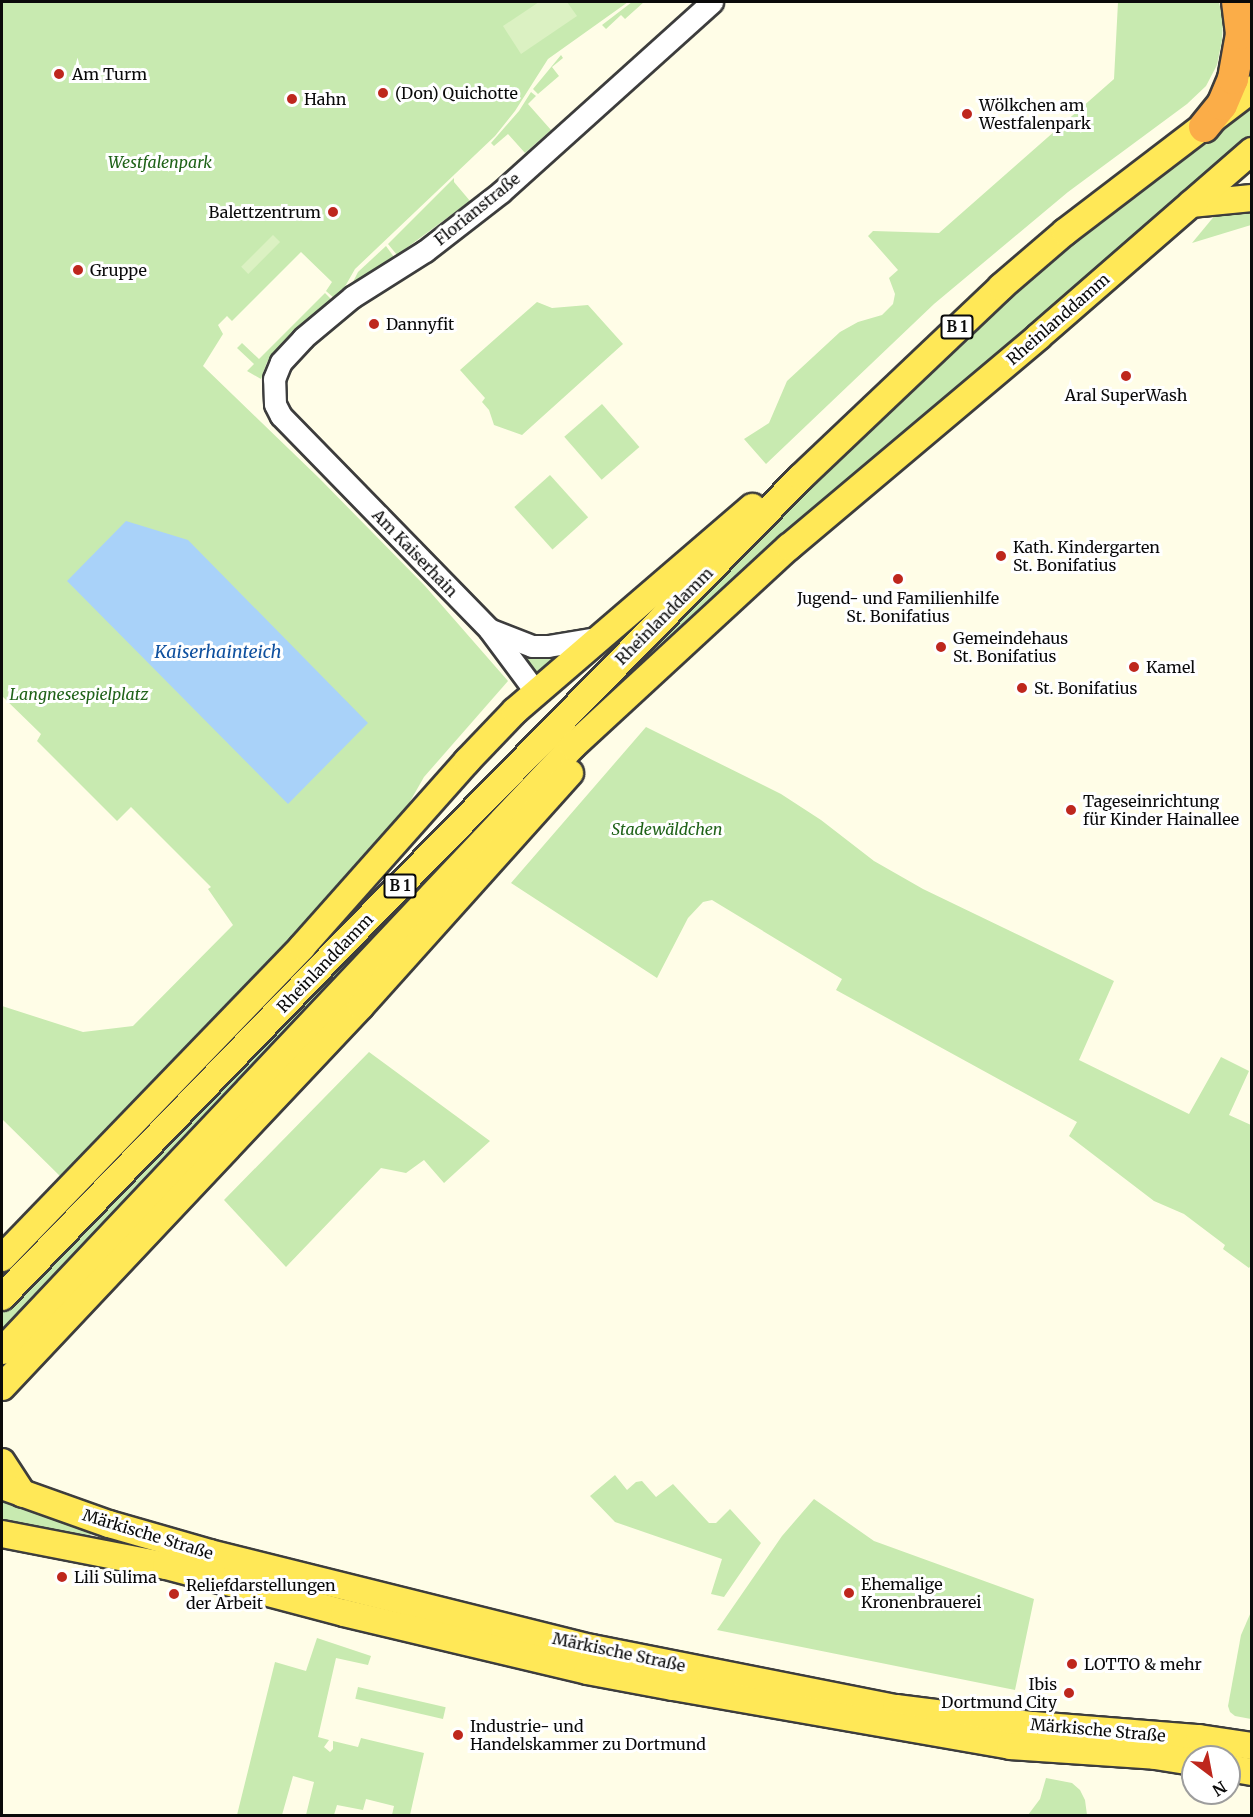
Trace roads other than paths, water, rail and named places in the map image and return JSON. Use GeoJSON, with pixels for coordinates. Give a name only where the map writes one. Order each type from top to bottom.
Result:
{"type":"FeatureCollection","features":[{"type":"Feature","properties":{"kind":"highway"},"geometry":{"type":"LineString","coordinates":[[1203,127],[1222,105],[1233,79],[1241,34],[1237,2]]}},
{"type":"Feature","properties":{"kind":"main road","name":"Rheinlanddamm"},"geometry":{"type":"LineString","coordinates":[[2,1297],[340,947],[801,477],[1001,287],[1073,226],[1251,89]]}},
{"type":"Feature","properties":{"kind":"main road","name":"Rheinlanddamm"},"geometry":{"type":"LineString","coordinates":[[2,1393],[7,1369],[361,1006],[505,847],[673,652],[789,547],[1251,151]]}},
{"type":"Feature","properties":{"kind":"main road"},"geometry":{"type":"LineString","coordinates":[[1191,204],[1251,198]]}},
{"type":"Feature","properties":{"kind":"main road","name":"Rheinlanddamm"},"geometry":{"type":"LineString","coordinates":[[2,1258],[302,947],[467,761],[535,691],[747,510],[801,477]]}},
{"type":"Feature","properties":{"kind":"main road"},"geometry":{"type":"LineString","coordinates":[[2,1462],[12,1490]]}},
{"type":"Feature","properties":{"kind":"main road","name":"Märkische Straße"},"geometry":{"type":"LineString","coordinates":[[12,1490],[109,1524],[231,1559],[592,1648],[896,1708],[1033,1725],[1199,1738],[1251,1746]]}},
{"type":"Feature","properties":{"kind":"main road"},"geometry":{"type":"LineString","coordinates":[[88,1550],[109,1524]]}},
{"type":"Feature","properties":{"kind":"main road","name":"Märkische Straße"},"geometry":{"type":"LineString","coordinates":[[6,1536],[166,1566],[303,1603],[587,1671],[1010,1746],[1181,1760]]}},
{"type":"Feature","properties":{"kind":"street","name":"Florianstraße"},"geometry":{"type":"LineString","coordinates":[[287,422],[275,404],[274,379],[281,362],[303,338],[352,297],[425,251],[501,192],[712,2]]}},
{"type":"Feature","properties":{"kind":"street","name":"Am Kaiserhain"},"geometry":{"type":"LineString","coordinates":[[287,422],[489,629],[535,691]]}},
{"type":"Feature","properties":{"kind":"street"},"geometry":{"type":"LineString","coordinates":[[489,629],[532,646],[548,646],[597,638]]}},
{"type":"Feature","properties":{"kind":"water","name":"Kaiserhainteich"},"geometry":{"type":"Polygon","coordinates":[[[126,521],[188,540],[368,723],[288,804],[67,581],[126,521]]]}},
{"type":"Feature","properties":{"kind":"place","name":"Am Turm"},"geometry":{"type":"Point","coordinates":[59,74]}},
{"type":"Feature","properties":{"kind":"place","name":"(Don) Quichotte"},"geometry":{"type":"Point","coordinates":[383,93]}},
{"type":"Feature","properties":{"kind":"place","name":"Hahn"},"geometry":{"type":"Point","coordinates":[292,99]}},
{"type":"Feature","properties":{"kind":"place","name":"Wölkchen am Westfalenpark"},"geometry":{"type":"Point","coordinates":[967,114]}},
{"type":"Feature","properties":{"kind":"place","name":"Balettzentrum"},"geometry":{"type":"Point","coordinates":[333,212]}},
{"type":"Feature","properties":{"kind":"place","name":"Gruppe"},"geometry":{"type":"Point","coordinates":[78,270]}},
{"type":"Feature","properties":{"kind":"place","name":"Dannyfit"},"geometry":{"type":"Point","coordinates":[374,324]}},
{"type":"Feature","properties":{"kind":"place","name":"Aral SuperWash"},"geometry":{"type":"Point","coordinates":[1126,376]}},
{"type":"Feature","properties":{"kind":"place","name":"Kath. Kindergarten St. Bonifatius"},"geometry":{"type":"Point","coordinates":[1001,556]}},
{"type":"Feature","properties":{"kind":"place","name":"Jugend- und Familienhilfe St. Bonifatius"},"geometry":{"type":"Point","coordinates":[898,579]}},
{"type":"Feature","properties":{"kind":"place","name":"Gemeindehaus St. Bonifatius"},"geometry":{"type":"Point","coordinates":[941,647]}},
{"type":"Feature","properties":{"kind":"place","name":"Kamel"},"geometry":{"type":"Point","coordinates":[1134,667]}},
{"type":"Feature","properties":{"kind":"place","name":"St. Bonifatius"},"geometry":{"type":"Point","coordinates":[1022,688]}},
{"type":"Feature","properties":{"kind":"place","name":"Tageseinrichtung für Kinder Hainallee"},"geometry":{"type":"Point","coordinates":[1071,810]}},
{"type":"Feature","properties":{"kind":"place","name":"Lili Sulima"},"geometry":{"type":"Point","coordinates":[62,1577]}},
{"type":"Feature","properties":{"kind":"place","name":"Ehemalige Kronenbrauerei"},"geometry":{"type":"Point","coordinates":[849,1593]}},
{"type":"Feature","properties":{"kind":"place","name":"Reliefdarstellungen der Arbeit"},"geometry":{"type":"Point","coordinates":[174,1594]}},
{"type":"Feature","properties":{"kind":"place","name":"LOTTO & mehr"},"geometry":{"type":"Point","coordinates":[1072,1664]}},
{"type":"Feature","properties":{"kind":"place","name":"Ibis Dortmund City"},"geometry":{"type":"Point","coordinates":[1069,1693]}},
{"type":"Feature","properties":{"kind":"place","name":"Industrie- und Handelskammer zu Dortmund"},"geometry":{"type":"Point","coordinates":[458,1735]}},
{"type":"Feature","properties":{"kind":"park label","name":"Westfalenpark"},"geometry":{"type":"Point","coordinates":[160,162]}},
{"type":"Feature","properties":{"kind":"park label","name":"Langnesespielplatz"},"geometry":{"type":"Point","coordinates":[79,694]}},
{"type":"Feature","properties":{"kind":"park label","name":"Stadewäldchen"},"geometry":{"type":"Point","coordinates":[667,829]}}]}
